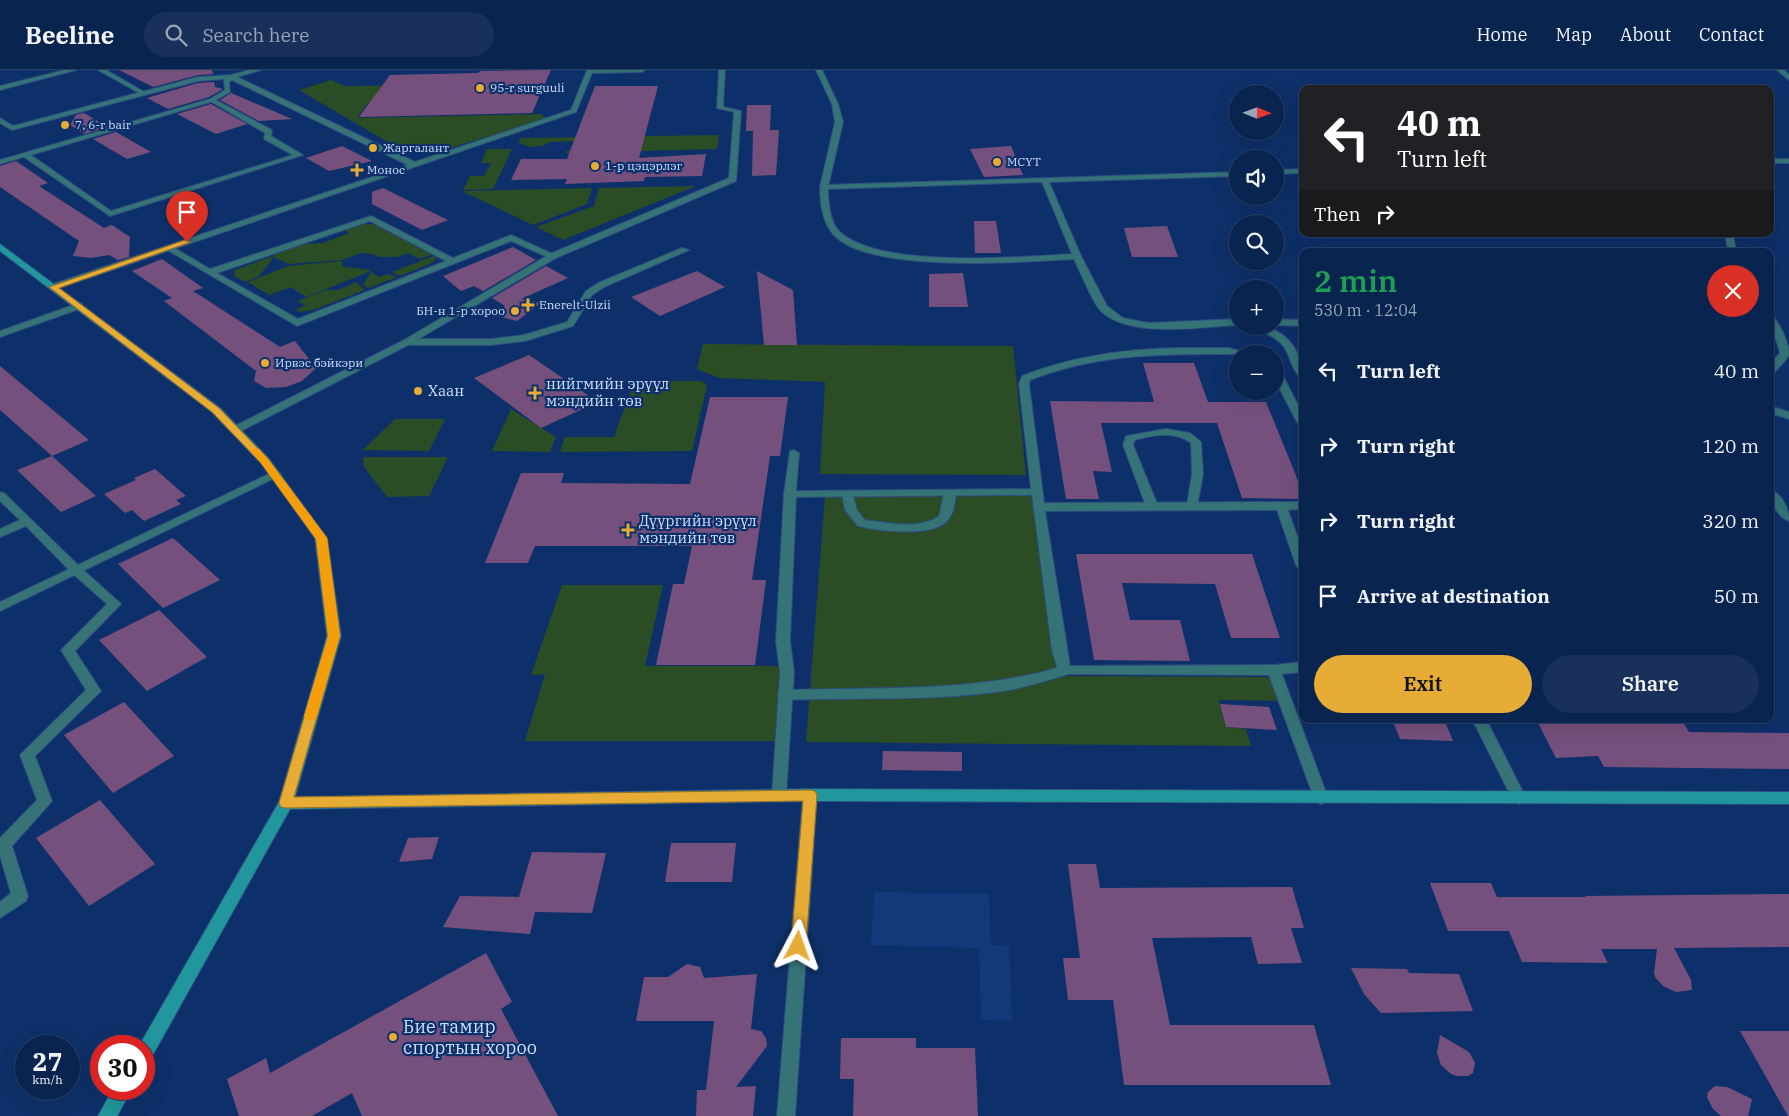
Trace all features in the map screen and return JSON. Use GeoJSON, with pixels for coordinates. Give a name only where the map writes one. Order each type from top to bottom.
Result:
{"type":"FeatureCollection","features":[{"type":"Feature","properties":{"kind":"main road"},"geometry":{"type":"LineString","coordinates":[[0,247],[216,410],[274,474],[321,538],[334,636],[286,803],[155,1035]]}},
{"type":"Feature","properties":{"kind":"main road"},"geometry":{"type":"LineString","coordinates":[[286,803],[810,795],[1789,798]]}},
{"type":"Feature","properties":{"kind":"main road"},"geometry":{"type":"LineString","coordinates":[[107,1116],[117,1100]]}},
{"type":"Feature","properties":{"kind":"street"},"geometry":{"type":"LineString","coordinates":[[0,88],[73,70]]}},
{"type":"Feature","properties":{"kind":"street"},"geometry":{"type":"LineString","coordinates":[[101,70],[143,93]]}},
{"type":"Feature","properties":{"kind":"street"},"geometry":{"type":"LineString","coordinates":[[0,120],[12,128],[198,79],[231,77],[258,70]]}},
{"type":"Feature","properties":{"kind":"street"},"geometry":{"type":"LineString","coordinates":[[53,287],[574,111],[590,71],[642,70]]}},
{"type":"Feature","properties":{"kind":"street"},"geometry":{"type":"LineString","coordinates":[[235,430],[407,342],[553,256],[733,179],[738,111],[720,108],[722,70]]}},
{"type":"Feature","properties":{"kind":"street"},"geometry":{"type":"LineString","coordinates":[[819,70],[835,104],[838,122],[824,187],[824,208],[837,234],[863,249],[905,257],[1019,259],[1078,256]]}},
{"type":"Feature","properties":{"kind":"street"},"geometry":{"type":"LineString","coordinates":[[1780,70],[1789,77]]}},
{"type":"Feature","properties":{"kind":"street"},"geometry":{"type":"LineString","coordinates":[[0,162],[212,100],[228,91],[226,81],[231,77]]}},
{"type":"Feature","properties":{"kind":"street"},"geometry":{"type":"LineString","coordinates":[[231,77],[414,165]]}},
{"type":"Feature","properties":{"kind":"street"},"geometry":{"type":"LineString","coordinates":[[25,155],[110,214],[299,155],[267,137],[269,132],[212,100]]}},
{"type":"Feature","properties":{"kind":"street"},"geometry":{"type":"LineString","coordinates":[[1774,161],[1789,161]]}},
{"type":"Feature","properties":{"kind":"street"},"geometry":{"type":"LineString","coordinates":[[1284,172],[1299,172]]}},
{"type":"Feature","properties":{"kind":"street"},"geometry":{"type":"LineString","coordinates":[[824,187],[1229,174]]}},
{"type":"Feature","properties":{"kind":"street"},"geometry":{"type":"LineString","coordinates":[[1045,181],[1103,308],[1120,320],[1149,326],[1229,322]]}},
{"type":"Feature","properties":{"kind":"street"},"geometry":{"type":"LineString","coordinates":[[210,272],[372,218],[453,261]]}},
{"type":"Feature","properties":{"kind":"street"},"geometry":{"type":"LineString","coordinates":[[168,248],[297,322],[511,238],[553,256]]}},
{"type":"Feature","properties":{"kind":"street"},"geometry":{"type":"LineString","coordinates":[[407,342],[491,342],[524,338],[549,331],[570,324],[589,293],[600,285],[685,250]]}},
{"type":"Feature","properties":{"kind":"street"},"geometry":{"type":"LineString","coordinates":[[0,334],[79,306]]}},
{"type":"Feature","properties":{"kind":"street"},"geometry":{"type":"LineString","coordinates":[[1284,322],[1299,323]]}},
{"type":"Feature","properties":{"kind":"street"},"geometry":{"type":"LineString","coordinates":[[1774,323],[1778,328],[1785,353],[1774,366]]}},
{"type":"Feature","properties":{"kind":"street"},"geometry":{"type":"LineString","coordinates":[[1278,335],[1286,342],[1299,368]]}},
{"type":"Feature","properties":{"kind":"street"},"geometry":{"type":"LineString","coordinates":[[1064,671],[1059,650],[1037,492],[1024,384],[1026,378],[1042,371],[1128,352],[1191,351],[1229,353]]}},
{"type":"Feature","properties":{"kind":"street"},"geometry":{"type":"LineString","coordinates":[[1284,387],[1299,416]]}},
{"type":"Feature","properties":{"kind":"street"},"geometry":{"type":"LineString","coordinates":[[1774,410],[1789,416]]}},
{"type":"Feature","properties":{"kind":"street"},"geometry":{"type":"LineString","coordinates":[[1152,506],[1128,445],[1130,438],[1140,435],[1170,433],[1186,435],[1196,442],[1199,457],[1193,505]]}},
{"type":"Feature","properties":{"kind":"street"},"geometry":{"type":"LineString","coordinates":[[779,796],[787,672],[783,641],[790,494],[794,453]]}},
{"type":"Feature","properties":{"kind":"street"},"geometry":{"type":"LineString","coordinates":[[0,607],[274,474]]}},
{"type":"Feature","properties":{"kind":"street"},"geometry":{"type":"LineString","coordinates":[[790,494],[1037,492]]}},
{"type":"Feature","properties":{"kind":"street"},"geometry":{"type":"LineString","coordinates":[[848,494],[848,506],[851,513],[862,523],[920,527],[938,523],[944,518],[949,506],[950,493]]}},
{"type":"Feature","properties":{"kind":"street"},"geometry":{"type":"LineString","coordinates":[[0,495],[76,570],[114,604],[68,650],[94,691],[27,755],[45,801],[4,844],[20,896],[0,911]]}},
{"type":"Feature","properties":{"kind":"street"},"geometry":{"type":"LineString","coordinates":[[1774,498],[1789,516]]}},
{"type":"Feature","properties":{"kind":"street"},"geometry":{"type":"LineString","coordinates":[[1281,506],[1299,557]]}},
{"type":"Feature","properties":{"kind":"street"},"geometry":{"type":"LineString","coordinates":[[1040,507],[1299,506]]}},
{"type":"Feature","properties":{"kind":"street"},"geometry":{"type":"LineString","coordinates":[[0,533],[28,521]]}},
{"type":"Feature","properties":{"kind":"street"},"geometry":{"type":"LineString","coordinates":[[785,694],[897,692],[994,687],[1030,681],[1064,671],[1274,670],[1299,667]]}},
{"type":"Feature","properties":{"kind":"street"},"geometry":{"type":"LineString","coordinates":[[1274,670],[1321,798]]}},
{"type":"Feature","properties":{"kind":"street"},"geometry":{"type":"LineString","coordinates":[[1481,723],[1519,798]]}},
{"type":"Feature","properties":{"kind":"street"},"geometry":{"type":"LineString","coordinates":[[786,1116],[810,795]]}},
{"type":"Feature","properties":{"kind":"shaded area"},"geometry":{"type":"Polygon","coordinates":[[[874,892],[989,894],[991,945],[1009,946],[1012,1021],[981,1020],[979,948],[871,945],[874,892]]]}},
{"type":"Feature","properties":{"kind":"green space"},"geometry":{"type":"Polygon","coordinates":[[[331,80],[345,86],[458,85],[447,102],[368,103],[357,118],[541,114],[547,119],[436,152],[421,145],[403,151],[299,90],[331,80]]]}},
{"type":"Feature","properties":{"kind":"green space"},"geometry":{"type":"Polygon","coordinates":[[[719,135],[717,149],[566,153],[566,151],[579,150],[581,141],[550,142],[542,146],[529,147],[518,142],[521,138],[719,135]]]}},
{"type":"Feature","properties":{"kind":"green space"},"geometry":{"type":"Polygon","coordinates":[[[487,149],[512,149],[493,189],[463,190],[470,176],[484,176],[491,163],[481,163],[487,149]]]}},
{"type":"Feature","properties":{"kind":"green space"},"geometry":{"type":"Polygon","coordinates":[[[696,186],[563,240],[536,227],[594,206],[599,188],[696,186]]]}},
{"type":"Feature","properties":{"kind":"green space"},"geometry":{"type":"Polygon","coordinates":[[[592,188],[587,204],[533,225],[462,191],[592,188]]]}},
{"type":"Feature","properties":{"kind":"green space"},"geometry":{"type":"Polygon","coordinates":[[[368,224],[379,225],[433,254],[420,259],[408,253],[397,257],[379,257],[361,253],[342,260],[288,264],[272,256],[302,244],[323,243],[349,233],[343,229],[368,224]]]}},
{"type":"Feature","properties":{"kind":"green space"},"geometry":{"type":"Polygon","coordinates":[[[434,256],[437,257],[432,263],[400,276],[392,272],[434,256]]]}},
{"type":"Feature","properties":{"kind":"green space"},"geometry":{"type":"Polygon","coordinates":[[[270,257],[273,258],[259,276],[245,282],[234,276],[235,270],[270,257]]]}},
{"type":"Feature","properties":{"kind":"green space"},"geometry":{"type":"Polygon","coordinates":[[[342,261],[342,266],[371,271],[306,297],[291,287],[269,295],[248,282],[288,266],[342,261]]]}},
{"type":"Feature","properties":{"kind":"green space"},"geometry":{"type":"Polygon","coordinates":[[[371,272],[380,277],[388,274],[397,277],[368,288],[363,285],[371,272]]]}},
{"type":"Feature","properties":{"kind":"green space"},"geometry":{"type":"Polygon","coordinates":[[[356,282],[365,290],[313,310],[298,312],[295,310],[305,305],[298,301],[326,290],[338,290],[356,282]]]}},
{"type":"Feature","properties":{"kind":"green space"},"geometry":{"type":"Polygon","coordinates":[[[703,344],[1013,346],[1026,475],[820,474],[825,382],[719,378],[697,369],[703,344]]]}},
{"type":"Feature","properties":{"kind":"green space"},"geometry":{"type":"Polygon","coordinates":[[[646,381],[701,381],[707,385],[692,451],[560,452],[565,437],[614,437],[633,385],[646,381]]]}},
{"type":"Feature","properties":{"kind":"green space"},"geometry":{"type":"Polygon","coordinates":[[[511,409],[556,437],[550,452],[492,451],[511,409]]]}},
{"type":"Feature","properties":{"kind":"green space"},"geometry":{"type":"Polygon","coordinates":[[[395,419],[445,419],[429,451],[363,450],[395,419]]]}},
{"type":"Feature","properties":{"kind":"green space"},"geometry":{"type":"Polygon","coordinates":[[[363,457],[448,457],[429,496],[387,497],[364,467],[363,457]]]}},
{"type":"Feature","properties":{"kind":"green space"},"geometry":{"type":"Polygon","coordinates":[[[825,496],[1034,496],[1057,676],[1279,677],[1288,701],[1219,700],[1226,727],[1246,729],[1251,746],[806,742],[825,496]]]}},
{"type":"Feature","properties":{"kind":"green space"},"geometry":{"type":"Polygon","coordinates":[[[562,585],[663,585],[645,666],[784,666],[777,741],[525,741],[545,674],[531,675],[562,585]]]}},
{"type":"Feature","properties":{"kind":"building"},"geometry":{"type":"Polygon","coordinates":[[[119,70],[212,70],[213,74],[198,75],[153,87],[119,70]]]}},
{"type":"Feature","properties":{"kind":"building"},"geometry":{"type":"Polygon","coordinates":[[[551,70],[532,113],[359,117],[390,75],[551,70]]]}},
{"type":"Feature","properties":{"kind":"building"},"geometry":{"type":"Polygon","coordinates":[[[214,82],[215,87],[223,89],[209,97],[168,109],[147,98],[198,83],[214,82]]]}},
{"type":"Feature","properties":{"kind":"building"},"geometry":{"type":"Polygon","coordinates":[[[595,86],[658,86],[639,158],[706,154],[702,176],[645,177],[644,181],[565,184],[567,179],[511,180],[521,159],[567,159],[595,86]]]}},
{"type":"Feature","properties":{"kind":"building"},"geometry":{"type":"Polygon","coordinates":[[[231,93],[292,119],[259,121],[220,100],[231,93]]]}},
{"type":"Feature","properties":{"kind":"building"},"geometry":{"type":"Polygon","coordinates":[[[211,104],[247,124],[216,134],[177,114],[211,104]]]}},
{"type":"Feature","properties":{"kind":"building"},"geometry":{"type":"Polygon","coordinates":[[[747,105],[771,105],[770,130],[779,130],[776,175],[752,176],[753,131],[746,131],[747,105]]]}},
{"type":"Feature","properties":{"kind":"building"},"geometry":{"type":"Polygon","coordinates":[[[84,113],[108,127],[84,134],[70,125],[76,115],[84,113]]]}},
{"type":"Feature","properties":{"kind":"building"},"geometry":{"type":"Polygon","coordinates":[[[116,132],[151,152],[127,159],[93,139],[116,132]]]}},
{"type":"Feature","properties":{"kind":"building"},"geometry":{"type":"Polygon","coordinates":[[[342,146],[372,161],[329,171],[306,158],[342,146]]]}},
{"type":"Feature","properties":{"kind":"building","name":"МСҮТ"},"geometry":{"type":"Polygon","coordinates":[[[1011,146],[1023,175],[984,177],[970,149],[1011,146]]]}},
{"type":"Feature","properties":{"kind":"building"},"geometry":{"type":"Polygon","coordinates":[[[16,161],[48,183],[39,186],[104,228],[112,225],[130,237],[129,257],[118,260],[109,255],[91,258],[73,256],[79,241],[0,187],[0,166],[16,161]]]}},
{"type":"Feature","properties":{"kind":"building"},"geometry":{"type":"Polygon","coordinates":[[[383,188],[448,220],[422,230],[372,204],[372,192],[383,188]]]}},
{"type":"Feature","properties":{"kind":"building"},"geometry":{"type":"Polygon","coordinates":[[[974,221],[996,221],[1001,253],[975,253],[974,221]]]}},
{"type":"Feature","properties":{"kind":"building"},"geometry":{"type":"Polygon","coordinates":[[[1167,226],[1178,257],[1132,257],[1124,228],[1167,226]]]}},
{"type":"Feature","properties":{"kind":"building"},"geometry":{"type":"Polygon","coordinates":[[[513,247],[536,260],[483,291],[474,286],[461,291],[443,276],[513,247]]]}},
{"type":"Feature","properties":{"kind":"building"},"geometry":{"type":"Polygon","coordinates":[[[162,259],[203,288],[193,291],[280,347],[295,341],[316,368],[302,381],[286,387],[266,388],[254,381],[256,371],[164,301],[172,298],[132,271],[162,259]]]}},
{"type":"Feature","properties":{"kind":"building"},"geometry":{"type":"Polygon","coordinates":[[[546,266],[568,278],[521,299],[541,303],[517,321],[492,315],[505,306],[492,298],[546,266]]]}},
{"type":"Feature","properties":{"kind":"building"},"geometry":{"type":"Polygon","coordinates":[[[697,271],[725,287],[660,316],[631,297],[697,271]]]}},
{"type":"Feature","properties":{"kind":"building"},"geometry":{"type":"Polygon","coordinates":[[[757,271],[793,290],[797,345],[764,345],[757,271]]]}},
{"type":"Feature","properties":{"kind":"building"},"geometry":{"type":"Polygon","coordinates":[[[963,273],[968,307],[929,307],[929,274],[963,273]]]}},
{"type":"Feature","properties":{"kind":"building"},"geometry":{"type":"Polygon","coordinates":[[[529,355],[598,402],[541,428],[474,378],[529,355]]]}},
{"type":"Feature","properties":{"kind":"building"},"geometry":{"type":"Polygon","coordinates":[[[1143,363],[1194,363],[1208,402],[1266,402],[1299,484],[1299,499],[1242,498],[1217,423],[1101,423],[1112,472],[1093,471],[1099,499],[1066,499],[1050,401],[1154,402],[1143,363]]]}},
{"type":"Feature","properties":{"kind":"building"},"geometry":{"type":"Polygon","coordinates":[[[0,366],[89,440],[52,456],[0,410],[0,366]]]}},
{"type":"Feature","properties":{"kind":"building","name":"Дүүргийн эрүүл мэндийн төв"},"geometry":{"type":"Polygon","coordinates":[[[710,397],[788,397],[780,456],[770,456],[752,580],[766,580],[755,665],[656,665],[673,584],[684,584],[692,546],[535,546],[528,563],[485,563],[521,473],[564,473],[561,483],[690,484],[710,397]]]}},
{"type":"Feature","properties":{"kind":"building"},"geometry":{"type":"Polygon","coordinates":[[[52,456],[96,496],[61,512],[17,470],[52,456]]]}},
{"type":"Feature","properties":{"kind":"building"},"geometry":{"type":"Polygon","coordinates":[[[155,469],[186,496],[176,500],[181,504],[144,521],[132,510],[125,513],[104,494],[136,480],[134,478],[155,469]]]}},
{"type":"Feature","properties":{"kind":"building"},"geometry":{"type":"Polygon","coordinates":[[[173,538],[220,580],[163,608],[118,564],[173,538]]]}},
{"type":"Feature","properties":{"kind":"building"},"geometry":{"type":"Polygon","coordinates":[[[1076,554],[1252,554],[1280,638],[1231,638],[1215,584],[1122,583],[1130,620],[1180,620],[1190,661],[1094,660],[1076,554]]]}},
{"type":"Feature","properties":{"kind":"building"},"geometry":{"type":"Polygon","coordinates":[[[159,610],[207,657],[147,691],[99,640],[159,610]]]}},
{"type":"Feature","properties":{"kind":"building"},"geometry":{"type":"Polygon","coordinates":[[[124,702],[174,756],[113,793],[64,735],[124,702]]]}},
{"type":"Feature","properties":{"kind":"building"},"geometry":{"type":"Polygon","coordinates":[[[1220,704],[1269,707],[1277,730],[1226,727],[1220,704]]]}},
{"type":"Feature","properties":{"kind":"building"},"geometry":{"type":"Polygon","coordinates":[[[1394,723],[1446,723],[1453,741],[1400,739],[1394,723]]]}},
{"type":"Feature","properties":{"kind":"building"},"geometry":{"type":"Polygon","coordinates":[[[1538,723],[1683,723],[1689,732],[1789,733],[1789,769],[1604,767],[1598,756],[1556,758],[1538,723]]]}},
{"type":"Feature","properties":{"kind":"building"},"geometry":{"type":"Polygon","coordinates":[[[883,751],[962,752],[962,771],[882,770],[883,751]]]}},
{"type":"Feature","properties":{"kind":"building"},"geometry":{"type":"Polygon","coordinates":[[[100,800],[155,864],[89,906],[36,838],[100,800]]]}},
{"type":"Feature","properties":{"kind":"building"},"geometry":{"type":"Polygon","coordinates":[[[439,837],[432,859],[399,862],[408,838],[439,837]]]}},
{"type":"Feature","properties":{"kind":"building"},"geometry":{"type":"Polygon","coordinates":[[[671,843],[736,843],[732,882],[665,882],[671,843]]]}},
{"type":"Feature","properties":{"kind":"building"},"geometry":{"type":"Polygon","coordinates":[[[532,852],[606,853],[592,913],[535,912],[530,934],[443,927],[460,896],[519,897],[532,852]]]}},
{"type":"Feature","properties":{"kind":"building"},"geometry":{"type":"Polygon","coordinates":[[[1068,864],[1096,864],[1100,888],[1292,887],[1304,928],[1291,928],[1302,963],[1258,964],[1251,937],[1152,938],[1170,1025],[1314,1025],[1331,1085],[1124,1085],[1113,1000],[1068,1000],[1063,958],[1080,958],[1068,864]]]}},
{"type":"Feature","properties":{"kind":"building"},"geometry":{"type":"Polygon","coordinates":[[[1430,883],[1491,883],[1497,897],[1789,894],[1789,947],[1674,948],[1691,980],[1692,990],[1676,992],[1663,986],[1655,977],[1657,949],[1601,949],[1608,963],[1522,962],[1509,931],[1448,931],[1430,883]]]}},
{"type":"Feature","properties":{"kind":"building","name":"Бие тамир спортын хороо"},"geometry":{"type":"Polygon","coordinates":[[[486,953],[512,1002],[501,1009],[558,1116],[362,1116],[352,1093],[312,1116],[239,1116],[227,1079],[266,1058],[270,1073],[486,953]]]}},
{"type":"Feature","properties":{"kind":"building"},"geometry":{"type":"Polygon","coordinates":[[[687,964],[700,967],[704,978],[757,974],[751,1029],[761,1031],[766,1038],[767,1046],[736,1087],[756,1086],[753,1116],[696,1116],[697,1090],[706,1090],[714,1021],[636,1021],[644,977],[668,977],[687,964]]]}},
{"type":"Feature","properties":{"kind":"building"},"geometry":{"type":"Polygon","coordinates":[[[1351,968],[1407,969],[1409,973],[1459,974],[1473,1011],[1381,1013],[1364,994],[1351,968]]]}},
{"type":"Feature","properties":{"kind":"building"},"geometry":{"type":"Polygon","coordinates":[[[1740,1031],[1789,1031],[1789,1116],[1788,1116],[1740,1031]]]}},
{"type":"Feature","properties":{"kind":"building"},"geometry":{"type":"Polygon","coordinates":[[[1440,1035],[1469,1052],[1475,1063],[1473,1073],[1468,1076],[1457,1076],[1451,1074],[1441,1065],[1437,1053],[1440,1035]]]}},
{"type":"Feature","properties":{"kind":"building"},"geometry":{"type":"Polygon","coordinates":[[[841,1038],[916,1038],[916,1048],[975,1048],[978,1116],[853,1116],[854,1079],[840,1079],[841,1038]]]}},
{"type":"Feature","properties":{"kind":"building"},"geometry":{"type":"Polygon","coordinates":[[[1715,1086],[1727,1087],[1752,1099],[1748,1116],[1721,1116],[1713,1109],[1707,1097],[1708,1092],[1715,1086]]]}},
{"type":"Feature","properties":{"kind":"slow traffic"},"geometry":{"type":"LineString","coordinates":[[255,451],[265,461],[321,538],[334,636],[311,716]]}},
{"type":"Feature","properties":{"kind":"place","name":"95-r surguuli"},"geometry":{"type":"Point","coordinates":[480,88]}},
{"type":"Feature","properties":{"kind":"place","name":"7, 6-r bair"},"geometry":{"type":"Point","coordinates":[65,125]}},
{"type":"Feature","properties":{"kind":"place","name":"Жаргалант"},"geometry":{"type":"Point","coordinates":[373,148]}},
{"type":"Feature","properties":{"kind":"place","name":"МСҮТ"},"geometry":{"type":"Point","coordinates":[997,162]}},
{"type":"Feature","properties":{"kind":"place","name":"1-р цэцэрлэг"},"geometry":{"type":"Point","coordinates":[595,166]}},
{"type":"Feature","properties":{"kind":"place","name":"Монос"},"geometry":{"type":"Point","coordinates":[357,170]}},
{"type":"Feature","properties":{"kind":"place","name":"Enerelt-Ulzii"},"geometry":{"type":"Point","coordinates":[528,305]}},
{"type":"Feature","properties":{"kind":"place","name":"БН-н 1-р хороо"},"geometry":{"type":"Point","coordinates":[515,311]}},
{"type":"Feature","properties":{"kind":"place","name":"Ирвэс бэйкэри"},"geometry":{"type":"Point","coordinates":[265,363]}},
{"type":"Feature","properties":{"kind":"place","name":"Хаан"},"geometry":{"type":"Point","coordinates":[418,391]}},
{"type":"Feature","properties":{"kind":"place","name":"нийгмийн эрүүл мэндийн төв"},"geometry":{"type":"Point","coordinates":[535,393]}},
{"type":"Feature","properties":{"kind":"place","name":"Дүүргийн эрүүл мэндийн төв"},"geometry":{"type":"Point","coordinates":[628,530]}},
{"type":"Feature","properties":{"kind":"place","name":"Бие тамир спортын хороо"},"geometry":{"type":"Point","coordinates":[393,1037]}},
{"type":"Feature","properties":{"kind":"route"},"geometry":{"type":"LineString","coordinates":[[187,242],[53,287],[216,410],[265,461],[321,538],[334,636],[286,803],[810,795],[798,946]]}}]}
